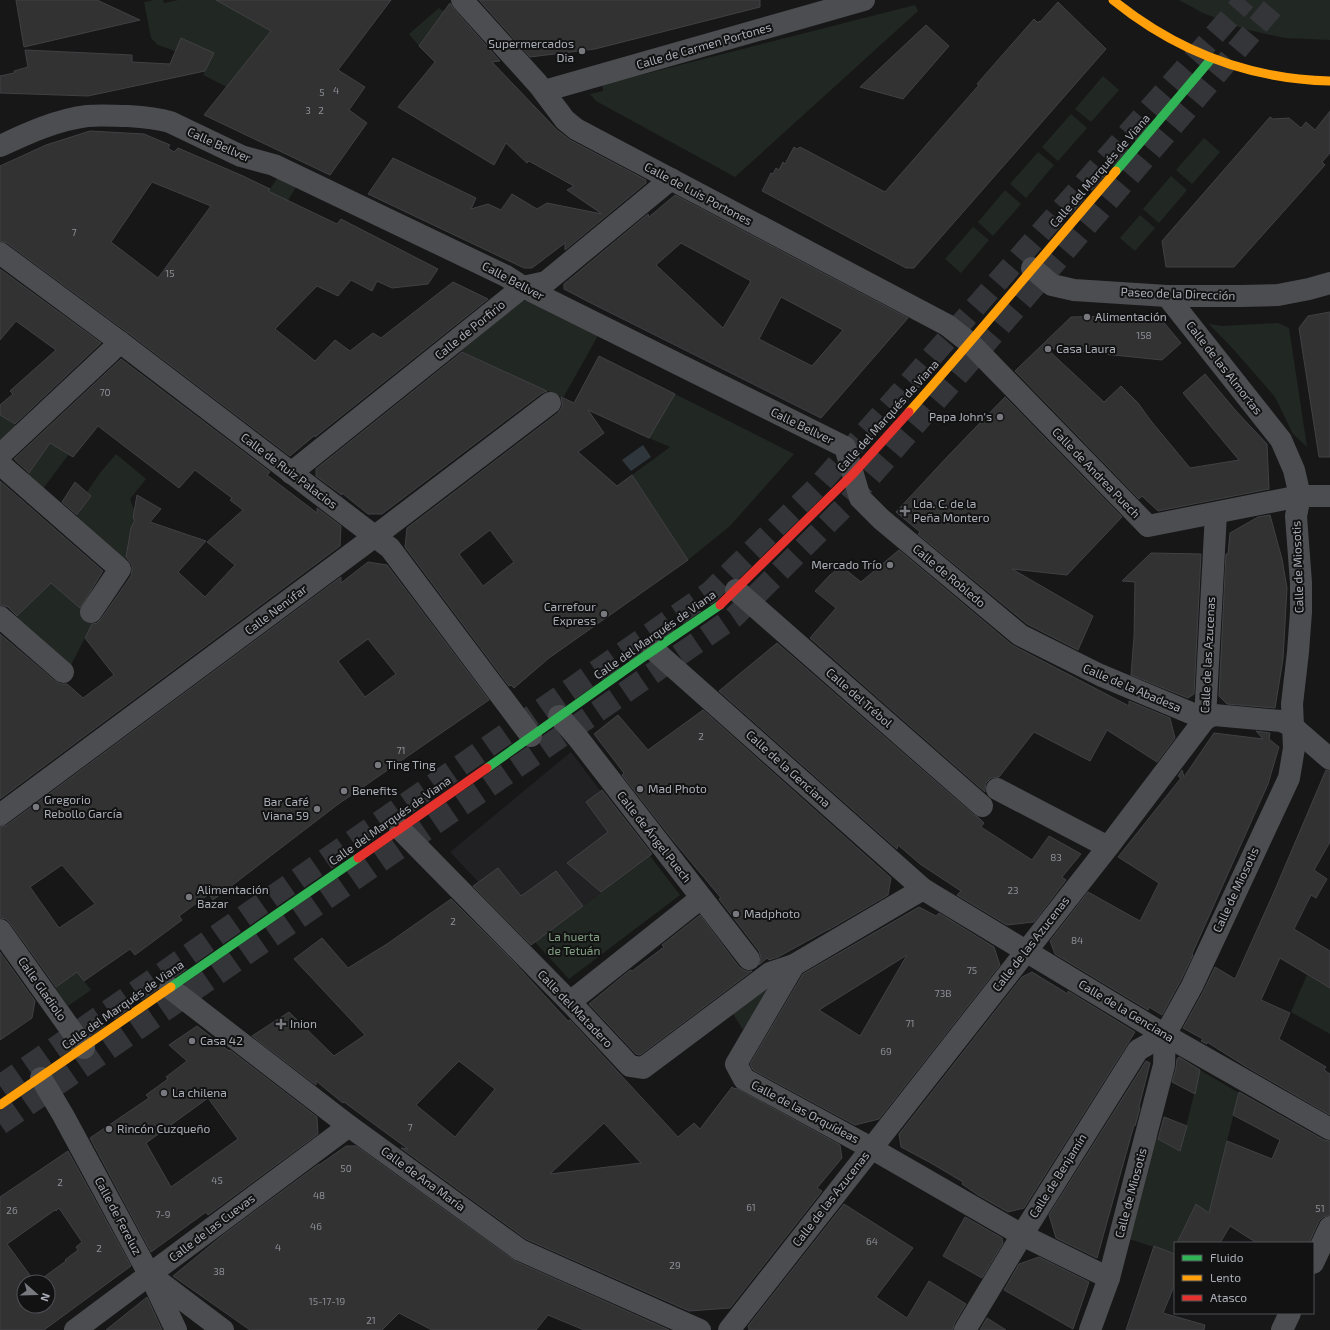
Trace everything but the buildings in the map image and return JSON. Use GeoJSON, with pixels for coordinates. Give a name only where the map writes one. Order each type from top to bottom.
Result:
{"type":"FeatureCollection","features":[{"type":"Feature","properties":{"kind":"street","name":"Calle de Luis Portones"},"geometry":{"type":"LineString","coordinates":[[462,0],[544,91],[565,120],[576,129],[947,325],[970,343]]}},
{"type":"Feature","properties":{"kind":"street","name":"Calle de Carmen Portones"},"geometry":{"type":"LineString","coordinates":[[544,91],[864,0]]}},
{"type":"Feature","properties":{"kind":"street"},"geometry":{"type":"LineString","coordinates":[[1113,0],[1134,18],[1151,29],[1184,47],[1212,58],[1272,75],[1316,81],[1330,81]]}},
{"type":"Feature","properties":{"kind":"street","name":"Calle del Marqués de Viana"},"geometry":{"type":"LineString","coordinates":[[0,1105],[400,829],[559,716],[722,604],[852,475],[970,343],[1009,295],[1212,58]]}},
{"type":"Feature","properties":{"kind":"street","name":"Calle Bellver"},"geometry":{"type":"LineString","coordinates":[[0,146],[38,129],[74,118],[106,116],[149,117],[170,122],[241,156],[274,165],[506,276],[523,287],[845,447],[852,475]]}},
{"type":"Feature","properties":{"kind":"street","name":"Calle de Porfirio"},"geometry":{"type":"LineString","coordinates":[[291,473],[523,287],[546,282],[671,179]]}},
{"type":"Feature","properties":{"kind":"street","name":"Calle de Ruiz Palacios"},"geometry":{"type":"LineString","coordinates":[[0,253],[120,342],[390,548],[531,736]]}},
{"type":"Feature","properties":{"kind":"street","name":"Paseo de la Dirección"},"geometry":{"type":"LineString","coordinates":[[1032,268],[1052,285],[1074,290],[1168,296],[1241,296],[1278,294],[1309,289],[1330,283]]}},
{"type":"Feature","properties":{"kind":"street","name":"Calle de las Almortas"},"geometry":{"type":"LineString","coordinates":[[1168,296],[1281,440]]}},
{"type":"Feature","properties":{"kind":"street"},"geometry":{"type":"LineString","coordinates":[[0,455],[120,342]]}},
{"type":"Feature","properties":{"kind":"street","name":"Calle de Andrea Puech"},"geometry":{"type":"LineString","coordinates":[[970,343],[1148,526],[1300,496],[1330,496]]}},
{"type":"Feature","properties":{"kind":"street","name":"Calle Nenúfar"},"geometry":{"type":"LineString","coordinates":[[0,815],[374,537],[550,403]]}},
{"type":"Feature","properties":{"kind":"street","name":"Calle de Miosotis"},"geometry":{"type":"LineString","coordinates":[[1090,1330],[1109,1278],[1164,1065],[1165,1034],[1192,986],[1289,778],[1294,748],[1292,704],[1301,612],[1301,584],[1296,516],[1300,496],[1294,470],[1281,440]]}},
{"type":"Feature","properties":{"kind":"street"},"geometry":{"type":"LineString","coordinates":[[0,464],[120,569],[91,612]]}},
{"type":"Feature","properties":{"kind":"street","name":"Calle de Robledo"},"geometry":{"type":"LineString","coordinates":[[852,475],[860,498],[881,519],[1020,635],[1065,658]]}},
{"type":"Feature","properties":{"kind":"street"},"geometry":{"type":"LineString","coordinates":[[1300,496],[1330,509]]}},
{"type":"Feature","properties":{"kind":"street","name":"Calle de las Azucenas"},"geometry":{"type":"LineString","coordinates":[[729,1330],[1108,847],[1205,719],[1216,513]]}},
{"type":"Feature","properties":{"kind":"street","name":"Calle del Trébol"},"geometry":{"type":"LineString","coordinates":[[736,590],[982,806]]}},
{"type":"Feature","properties":{"kind":"street"},"geometry":{"type":"LineString","coordinates":[[0,617],[63,672]]}},
{"type":"Feature","properties":{"kind":"street","name":"Calle de la Genciana"},"geometry":{"type":"LineString","coordinates":[[654,650],[924,889],[1165,1034],[1330,1129]]}},
{"type":"Feature","properties":{"kind":"street","name":"Calle de la Abadesa"},"geometry":{"type":"LineString","coordinates":[[1065,658],[1100,675],[1205,719]]}},
{"type":"Feature","properties":{"kind":"street"},"geometry":{"type":"LineString","coordinates":[[1205,719],[1214,715],[1281,721],[1292,726],[1330,759]]}},
{"type":"Feature","properties":{"kind":"street","name":"Calle de Ángel Puech"},"geometry":{"type":"LineString","coordinates":[[559,716],[578,738],[749,959]]}},
{"type":"Feature","properties":{"kind":"street"},"geometry":{"type":"LineString","coordinates":[[997,789],[1108,847]]}},
{"type":"Feature","properties":{"kind":"street","name":"Calle del Matadero"},"geometry":{"type":"LineString","coordinates":[[400,829],[570,1002],[630,1066],[643,1068],[770,973],[794,965]]}},
{"type":"Feature","properties":{"kind":"street"},"geometry":{"type":"LineString","coordinates":[[794,965],[924,889]]}},
{"type":"Feature","properties":{"kind":"street"},"geometry":{"type":"LineString","coordinates":[[570,1002],[701,898]]}},
{"type":"Feature","properties":{"kind":"street","name":"Calle Gladiolo"},"geometry":{"type":"LineString","coordinates":[[0,930],[84,1048]]}},
{"type":"Feature","properties":{"kind":"street","name":"Calle de las Orquídeas"},"geometry":{"type":"LineString","coordinates":[[794,965],[736,1064],[744,1079],[871,1148],[1022,1235],[1109,1278]]}},
{"type":"Feature","properties":{"kind":"street","name":"Calle de Ana María"},"geometry":{"type":"LineString","coordinates":[[170,988],[349,1126],[520,1250],[700,1330]]}},
{"type":"Feature","properties":{"kind":"street","name":"Calle de Benjamín"},"geometry":{"type":"LineString","coordinates":[[965,1330],[1022,1235],[1138,1050],[1165,1034]]}},
{"type":"Feature","properties":{"kind":"street","name":"Calle de Fereluz"},"geometry":{"type":"LineString","coordinates":[[41,1078],[63,1115],[149,1274],[223,1330]]}},
{"type":"Feature","properties":{"kind":"street","name":"Calle de las Cuevas"},"geometry":{"type":"LineString","coordinates":[[76,1330],[349,1126]]}},
{"type":"Feature","properties":{"kind":"street"},"geometry":{"type":"LineString","coordinates":[[1314,1261],[1330,1227]]}},
{"type":"Feature","properties":{"kind":"street"},"geometry":{"type":"LineString","coordinates":[[149,1274],[176,1330]]}},
{"type":"Feature","properties":{"kind":"street"},"geometry":{"type":"LineString","coordinates":[[1282,1330],[1290,1314]]}},
{"type":"Feature","properties":{"kind":"shaded area"},"geometry":{"type":"Polygon","coordinates":[[[643,445],[651,457],[631,471],[622,460],[643,445]]]}},
{"type":"Feature","properties":{"kind":"shaded area"},"geometry":{"type":"Polygon","coordinates":[[[571,752],[650,856],[535,942],[450,852],[571,752]]]}},
{"type":"Feature","properties":{"kind":"green space"},"geometry":{"type":"Polygon","coordinates":[[[163,0],[164,3],[178,0],[239,0],[238,12],[271,31],[227,87],[203,75],[213,53],[181,38],[175,51],[158,45],[151,38],[144,2],[163,0]]]}},
{"type":"Feature","properties":{"kind":"green space"},"geometry":{"type":"Polygon","coordinates":[[[1179,0],[1330,0],[1330,40],[1285,38],[1244,29],[1203,13],[1179,0]]]}},
{"type":"Feature","properties":{"kind":"green space"},"geometry":{"type":"Polygon","coordinates":[[[915,5],[918,11],[735,177],[596,101],[590,94],[603,91],[602,85],[915,5]]]}},
{"type":"Feature","properties":{"kind":"green space"},"geometry":{"type":"Polygon","coordinates":[[[439,8],[444,12],[419,46],[409,34],[439,8]]]}},
{"type":"Feature","properties":{"kind":"green space"},"geometry":{"type":"Polygon","coordinates":[[[1103,76],[1119,90],[1091,122],[1075,109],[1103,76]]]}},
{"type":"Feature","properties":{"kind":"green space"},"geometry":{"type":"Polygon","coordinates":[[[1071,114],[1087,128],[1058,161],[1042,147],[1071,114]]]}},
{"type":"Feature","properties":{"kind":"green space"},"geometry":{"type":"Polygon","coordinates":[[[1204,138],[1220,152],[1192,184],[1176,170],[1204,138]]]}},
{"type":"Feature","properties":{"kind":"green space"},"geometry":{"type":"Polygon","coordinates":[[[1038,152],[1054,165],[1026,198],[1010,184],[1038,152]]]}},
{"type":"Feature","properties":{"kind":"green space"},"geometry":{"type":"Polygon","coordinates":[[[1171,176],[1187,190],[1159,223],[1143,209],[1171,176]]]}},
{"type":"Feature","properties":{"kind":"green space"},"geometry":{"type":"Polygon","coordinates":[[[278,177],[296,187],[283,209],[236,240],[278,177]]]}},
{"type":"Feature","properties":{"kind":"green space"},"geometry":{"type":"Polygon","coordinates":[[[1005,190],[1021,204],[993,236],[978,222],[1005,190]]]}},
{"type":"Feature","properties":{"kind":"green space"},"geometry":{"type":"Polygon","coordinates":[[[1140,215],[1155,228],[1135,251],[1120,238],[1140,215]]]}},
{"type":"Feature","properties":{"kind":"green space"},"geometry":{"type":"Polygon","coordinates":[[[973,227],[989,240],[961,273],[945,259],[973,227]]]}},
{"type":"Feature","properties":{"kind":"green space"},"geometry":{"type":"Polygon","coordinates":[[[532,300],[600,332],[563,398],[461,351],[522,301],[532,300]]]}},
{"type":"Feature","properties":{"kind":"green space"},"geometry":{"type":"Polygon","coordinates":[[[1278,323],[1289,328],[1307,447],[1293,434],[1275,397],[1209,324],[1222,326],[1278,323]]]}},
{"type":"Feature","properties":{"kind":"green space"},"geometry":{"type":"Polygon","coordinates":[[[675,394],[794,454],[730,526],[688,560],[632,475],[670,447],[649,438],[675,394]]]}},
{"type":"Feature","properties":{"kind":"green space"},"geometry":{"type":"Polygon","coordinates":[[[0,415],[17,426],[0,440],[0,415]]]}},
{"type":"Feature","properties":{"kind":"green space"},"geometry":{"type":"Polygon","coordinates":[[[50,443],[69,454],[42,490],[27,476],[50,443]]]}},
{"type":"Feature","properties":{"kind":"green space"},"geometry":{"type":"Polygon","coordinates":[[[116,454],[146,479],[130,499],[137,517],[131,528],[125,561],[76,518],[91,496],[87,492],[116,454]]]}},
{"type":"Feature","properties":{"kind":"green space"},"geometry":{"type":"Polygon","coordinates":[[[51,583],[85,612],[95,618],[70,667],[14,619],[51,583]]]}},
{"type":"Feature","properties":{"kind":"green space","name":"La huerta de Tetuán"},"geometry":{"type":"Polygon","coordinates":[[[650,856],[680,895],[569,979],[535,942],[650,856]]]}},
{"type":"Feature","properties":{"kind":"green space"},"geometry":{"type":"Polygon","coordinates":[[[77,972],[91,990],[68,1006],[55,988],[77,972]]]}},
{"type":"Feature","properties":{"kind":"green space"},"geometry":{"type":"Polygon","coordinates":[[[1307,975],[1330,988],[1330,1034],[1291,1012],[1307,975]]]}},
{"type":"Feature","properties":{"kind":"green space"},"geometry":{"type":"Polygon","coordinates":[[[773,984],[743,1030],[733,1014],[773,984]]]}},
{"type":"Feature","properties":{"kind":"green space"},"geometry":{"type":"Polygon","coordinates":[[[1200,1070],[1239,1093],[1209,1213],[1196,1204],[1177,1242],[1174,1242],[1173,1253],[1129,1239],[1155,1137],[1180,1151],[1200,1070]]]}},
{"type":"Feature","properties":{"kind":"tunnel"},"geometry":{"type":"LineString","coordinates":[[0,1086],[710,592],[820,484],[1245,0]]}},
{"type":"Feature","properties":{"kind":"tunnel"},"geometry":{"type":"LineString","coordinates":[[0,1124],[734,617],[847,504],[1189,107],[1279,0]]}},
{"type":"Feature","properties":{"kind":"traffic: fast"},"geometry":{"type":"LineString","coordinates":[[1116,171],[1212,58]]}},
{"type":"Feature","properties":{"kind":"traffic: fast"},"geometry":{"type":"LineString","coordinates":[[487,768],[642,658],[720,605]]}},
{"type":"Feature","properties":{"kind":"traffic: fast"},"geometry":{"type":"LineString","coordinates":[[171,987],[358,858]]}},
{"type":"Feature","properties":{"kind":"traffic: slow"},"geometry":{"type":"LineString","coordinates":[[1113,0],[1162,34],[1188,48],[1214,59],[1270,75],[1330,81]]}},
{"type":"Feature","properties":{"kind":"traffic: slow"},"geometry":{"type":"LineString","coordinates":[[909,412],[1116,171]]}},
{"type":"Feature","properties":{"kind":"traffic: slow"},"geometry":{"type":"LineString","coordinates":[[0,1105],[171,987]]}},
{"type":"Feature","properties":{"kind":"traffic: jam"},"geometry":{"type":"LineString","coordinates":[[720,605],[852,475],[909,412]]}},
{"type":"Feature","properties":{"kind":"traffic: jam"},"geometry":{"type":"LineString","coordinates":[[358,858],[487,768]]}},
{"type":"Feature","properties":{"kind":"place","name":"Supermercados Dia"},"geometry":{"type":"Point","coordinates":[582,51]}},
{"type":"Feature","properties":{"kind":"place","name":"Alimentación"},"geometry":{"type":"Point","coordinates":[1087,317]}},
{"type":"Feature","properties":{"kind":"place","name":"Casa Laura"},"geometry":{"type":"Point","coordinates":[1048,349]}},
{"type":"Feature","properties":{"kind":"place","name":"Papa John's"},"geometry":{"type":"Point","coordinates":[1000,417]}},
{"type":"Feature","properties":{"kind":"place","name":"Lda. C. de la Peña Montero"},"geometry":{"type":"Point","coordinates":[905,511]}},
{"type":"Feature","properties":{"kind":"place","name":"Mercado Trío"},"geometry":{"type":"Point","coordinates":[890,565]}},
{"type":"Feature","properties":{"kind":"place","name":"Carrefour Express"},"geometry":{"type":"Point","coordinates":[604,614]}},
{"type":"Feature","properties":{"kind":"place","name":"Ting Ting"},"geometry":{"type":"Point","coordinates":[378,765]}},
{"type":"Feature","properties":{"kind":"place","name":"Mad Photo"},"geometry":{"type":"Point","coordinates":[640,789]}},
{"type":"Feature","properties":{"kind":"place","name":"Benefits"},"geometry":{"type":"Point","coordinates":[344,791]}},
{"type":"Feature","properties":{"kind":"place","name":"Gregorio Rebollo García"},"geometry":{"type":"Point","coordinates":[36,807]}},
{"type":"Feature","properties":{"kind":"place","name":"Bar Café Viana 59"},"geometry":{"type":"Point","coordinates":[317,809]}},
{"type":"Feature","properties":{"kind":"place","name":"Alimentación Bazar"},"geometry":{"type":"Point","coordinates":[189,897]}},
{"type":"Feature","properties":{"kind":"place","name":"Madphoto"},"geometry":{"type":"Point","coordinates":[736,914]}},
{"type":"Feature","properties":{"kind":"place","name":"Inion"},"geometry":{"type":"Point","coordinates":[281,1024]}},
{"type":"Feature","properties":{"kind":"place","name":"Casa 42"},"geometry":{"type":"Point","coordinates":[192,1041]}},
{"type":"Feature","properties":{"kind":"place","name":"La chilena"},"geometry":{"type":"Point","coordinates":[164,1093]}},
{"type":"Feature","properties":{"kind":"place","name":"Rincón Cuzqueño"},"geometry":{"type":"Point","coordinates":[109,1129]}}]}
